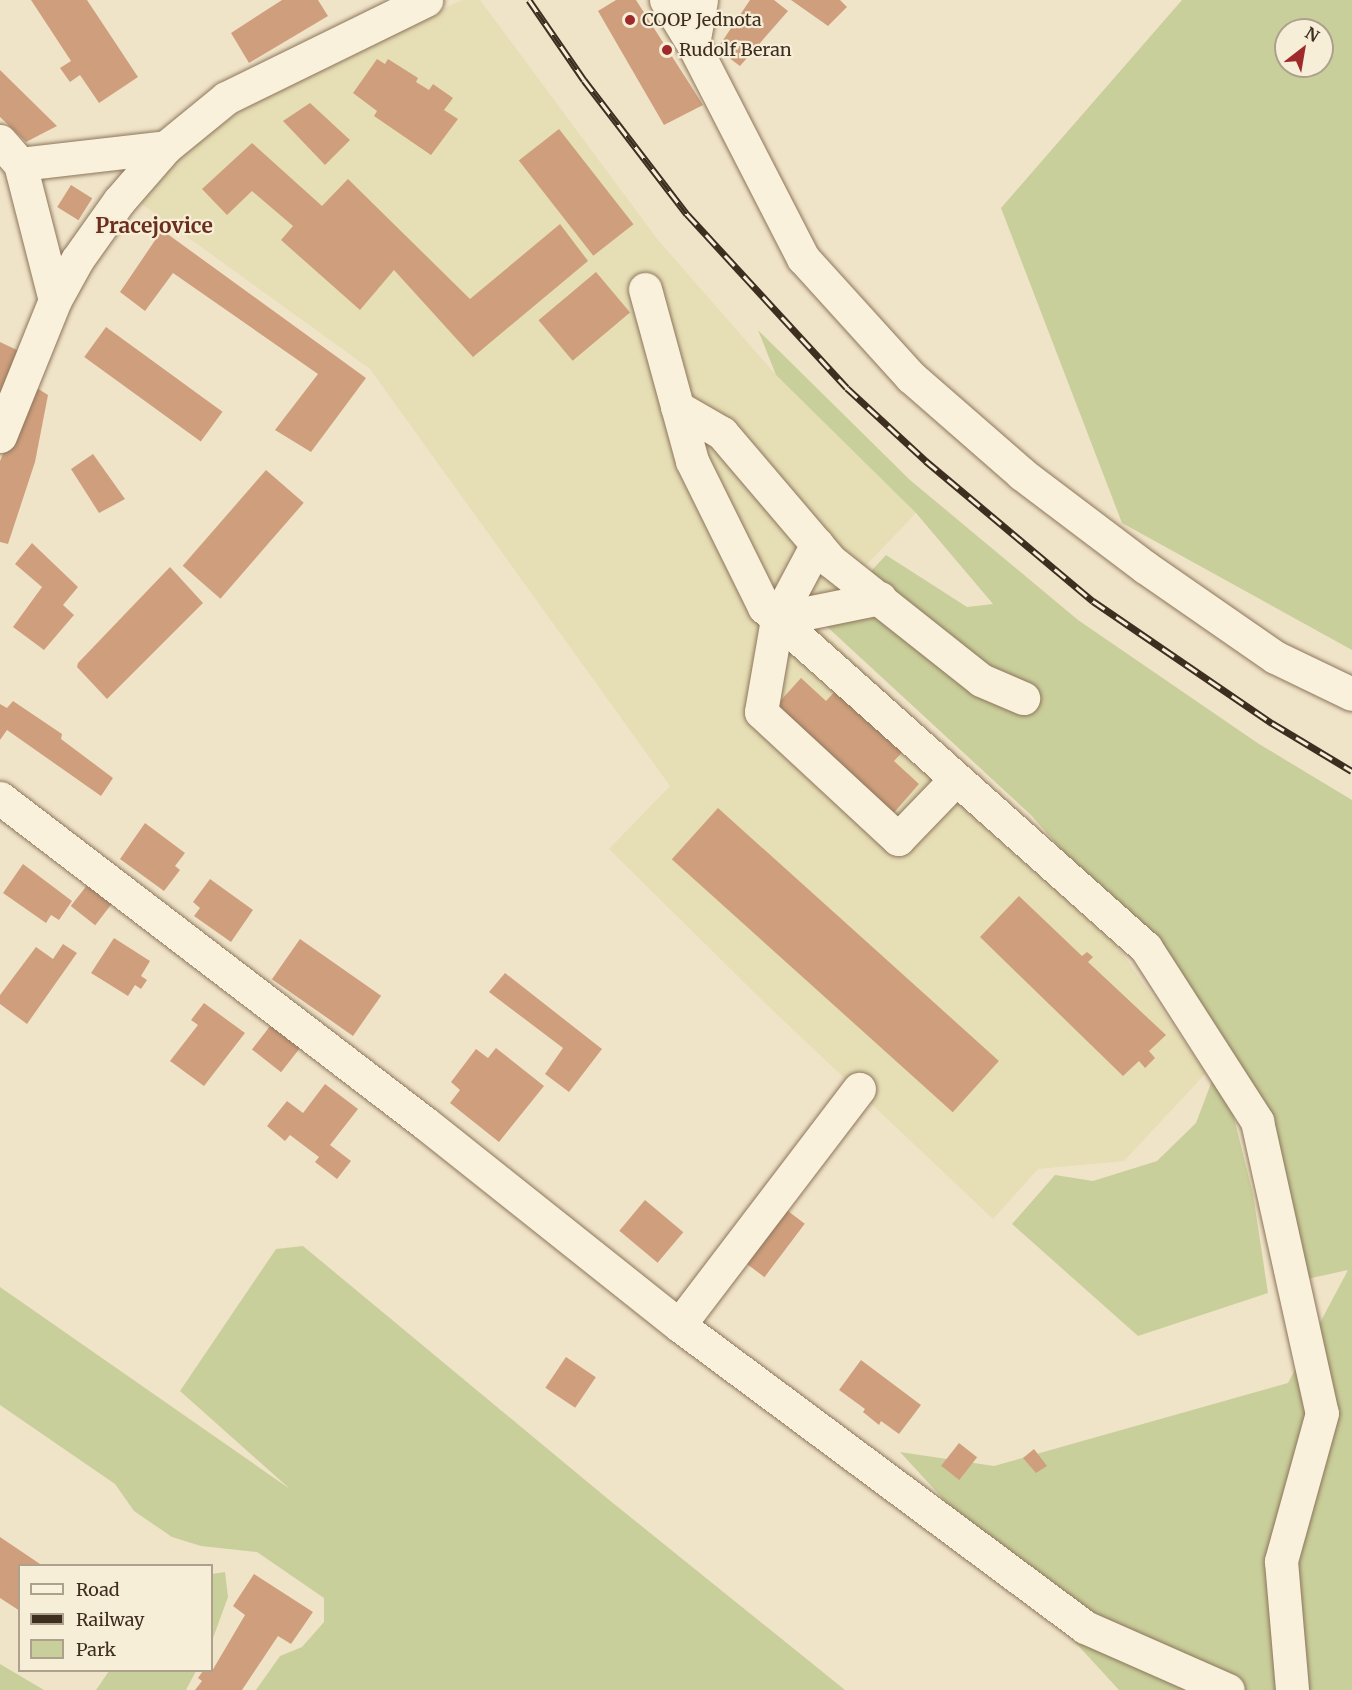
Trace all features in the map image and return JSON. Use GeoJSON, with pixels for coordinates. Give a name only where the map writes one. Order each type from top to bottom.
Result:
{"type":"FeatureCollection","features":[{"type":"Feature","properties":{"kind":"street"},"geometry":{"type":"LineString","coordinates":[[0,436],[56,300],[76,260],[119,201],[166,147],[226,98],[426,0]]}},
{"type":"Feature","properties":{"kind":"street"},"geometry":{"type":"LineString","coordinates":[[666,0],[693,44],[803,258],[911,377],[1022,474],[1144,567],[1275,657],[1352,693]]}},
{"type":"Feature","properties":{"kind":"street"},"geometry":{"type":"LineString","coordinates":[[693,44],[701,0]]}},
{"type":"Feature","properties":{"kind":"street"},"geometry":{"type":"LineString","coordinates":[[56,300],[10,153],[166,147]]}},
{"type":"Feature","properties":{"kind":"street"},"geometry":{"type":"LineString","coordinates":[[645,289],[692,461],[764,607],[1146,948],[1257,1121],[1322,1413],[1281,1562],[1293,1690]]}},
{"type":"Feature","properties":{"kind":"street"},"geometry":{"type":"LineString","coordinates":[[678,407],[722,433],[831,561],[981,680],[1023,698]]}},
{"type":"Feature","properties":{"kind":"street"},"geometry":{"type":"LineString","coordinates":[[817,544],[777,619],[760,712],[898,839],[956,779]]}},
{"type":"Feature","properties":{"kind":"street"},"geometry":{"type":"LineString","coordinates":[[777,619],[880,598]]}},
{"type":"Feature","properties":{"kind":"street"},"geometry":{"type":"LineString","coordinates":[[0,798],[415,1116],[679,1325],[1085,1627],[1228,1690]]}},
{"type":"Feature","properties":{"kind":"street"},"geometry":{"type":"LineString","coordinates":[[679,1325],[859,1089]]}},
{"type":"Feature","properties":{"kind":"shaded area"},"geometry":{"type":"Polygon","coordinates":[[[462,0],[480,0],[658,240],[776,375],[916,513],[812,622],[1044,842],[1206,1073],[1124,1161],[1038,1169],[993,1219],[765,1003],[609,849],[670,786],[370,369],[139,202],[194,143],[279,86],[462,0]]]}},
{"type":"Feature","properties":{"kind":"green space"},"geometry":{"type":"Polygon","coordinates":[[[1182,0],[1352,0],[1352,650],[1122,523],[1001,208],[1182,0]]]}},
{"type":"Feature","properties":{"kind":"green space"},"geometry":{"type":"Polygon","coordinates":[[[758,330],[910,480],[1078,620],[1259,744],[1352,800],[1352,1690],[1119,1690],[900,1452],[994,1466],[1288,1383],[1348,1270],[1298,1281],[1262,1118],[1176,981],[1031,815],[823,623],[886,555],[967,607],[993,604],[916,513],[776,375],[758,330]]]}},
{"type":"Feature","properties":{"kind":"green space"},"geometry":{"type":"Polygon","coordinates":[[[1213,1078],[1233,1114],[1253,1194],[1268,1293],[1138,1336],[1012,1224],[1055,1175],[1093,1181],[1157,1161],[1196,1123],[1213,1078]]]}},
{"type":"Feature","properties":{"kind":"green space"},"geometry":{"type":"Polygon","coordinates":[[[303,1246],[608,1499],[845,1690],[256,1690],[280,1656],[302,1647],[324,1622],[324,1598],[257,1552],[201,1546],[172,1537],[134,1511],[115,1484],[0,1405],[0,1287],[290,1489],[180,1391],[276,1249],[303,1246]]]}},
{"type":"Feature","properties":{"kind":"green space"},"geometry":{"type":"Polygon","coordinates":[[[225,1572],[228,1597],[213,1638],[213,1574],[225,1572]]]}},
{"type":"Feature","properties":{"kind":"green space"},"geometry":{"type":"Polygon","coordinates":[[[0,1664],[44,1690],[0,1690],[0,1664]]]}},
{"type":"Feature","properties":{"kind":"green space"},"geometry":{"type":"Polygon","coordinates":[[[108,1672],[195,1672],[186,1690],[96,1690],[108,1672]]]}},
{"type":"Feature","properties":{"kind":"building"},"geometry":{"type":"Polygon","coordinates":[[[31,0],[87,0],[138,77],[99,103],[80,75],[70,82],[60,68],[71,61],[31,0]]]}},
{"type":"Feature","properties":{"kind":"building"},"geometry":{"type":"Polygon","coordinates":[[[282,0],[318,0],[328,16],[249,63],[231,33],[282,0]]]}},
{"type":"Feature","properties":{"kind":"building"},"geometry":{"type":"Polygon","coordinates":[[[616,0],[636,0],[703,105],[664,125],[598,11],[616,0]]]}},
{"type":"Feature","properties":{"kind":"building"},"geometry":{"type":"Polygon","coordinates":[[[750,0],[774,0],[788,11],[740,66],[717,49],[750,0]]]}},
{"type":"Feature","properties":{"kind":"building"},"geometry":{"type":"Polygon","coordinates":[[[791,0],[840,0],[847,7],[828,26],[791,0]]]}},
{"type":"Feature","properties":{"kind":"building"},"geometry":{"type":"Polygon","coordinates":[[[377,59],[385,64],[388,59],[418,78],[416,82],[429,90],[433,84],[453,98],[444,110],[458,119],[431,155],[374,116],[377,111],[353,93],[377,59]]]}},
{"type":"Feature","properties":{"kind":"building"},"geometry":{"type":"Polygon","coordinates":[[[0,70],[57,126],[26,142],[0,117],[0,70]]]}},
{"type":"Feature","properties":{"kind":"building"},"geometry":{"type":"Polygon","coordinates":[[[310,103],[350,140],[325,165],[283,121],[310,103]]]}},
{"type":"Feature","properties":{"kind":"building"},"geometry":{"type":"Polygon","coordinates":[[[559,129],[633,224],[593,256],[519,160],[559,129]]]}},
{"type":"Feature","properties":{"kind":"building"},"geometry":{"type":"Polygon","coordinates":[[[252,143],[322,206],[348,179],[470,299],[560,224],[588,261],[473,357],[394,270],[360,310],[281,240],[293,226],[252,191],[227,215],[202,189],[252,143]]]}},
{"type":"Feature","properties":{"kind":"building"},"geometry":{"type":"Polygon","coordinates":[[[71,185],[92,198],[78,220],[57,207],[71,185]]]}},
{"type":"Feature","properties":{"kind":"building"},"geometry":{"type":"Polygon","coordinates":[[[162,230],[366,378],[311,452],[275,430],[318,374],[173,273],[145,311],[120,292],[162,230]]]}},
{"type":"Feature","properties":{"kind":"building"},"geometry":{"type":"Polygon","coordinates":[[[596,272],[630,313],[573,361],[539,320],[596,272]]]}},
{"type":"Feature","properties":{"kind":"building"},"geometry":{"type":"Polygon","coordinates":[[[106,327],[222,412],[201,442],[84,357],[106,327]]]}},
{"type":"Feature","properties":{"kind":"building"},"geometry":{"type":"Polygon","coordinates":[[[0,342],[21,352],[0,400],[0,342]]]}},
{"type":"Feature","properties":{"kind":"building"},"geometry":{"type":"Polygon","coordinates":[[[32,385],[48,395],[35,462],[8,544],[0,542],[0,461],[32,385]]]}},
{"type":"Feature","properties":{"kind":"building"},"geometry":{"type":"Polygon","coordinates":[[[93,454],[125,499],[99,513],[71,469],[93,454]]]}},
{"type":"Feature","properties":{"kind":"building"},"geometry":{"type":"Polygon","coordinates":[[[266,470],[304,503],[220,599],[183,566],[266,470]]]}},
{"type":"Feature","properties":{"kind":"building"},"geometry":{"type":"Polygon","coordinates":[[[32,543],[78,587],[63,605],[74,615],[44,650],[13,627],[42,587],[15,564],[32,543]]]}},
{"type":"Feature","properties":{"kind":"building"},"geometry":{"type":"Polygon","coordinates":[[[170,567],[203,603],[107,699],[77,667],[78,663],[170,567]]]}},
{"type":"Feature","properties":{"kind":"building"},"geometry":{"type":"Polygon","coordinates":[[[801,678],[826,701],[841,685],[908,746],[894,761],[919,784],[891,816],[773,709],[801,678]]]}},
{"type":"Feature","properties":{"kind":"building"},"geometry":{"type":"Polygon","coordinates":[[[13,701],[62,734],[61,739],[113,778],[101,796],[7,730],[0,740],[0,704],[7,708],[13,701]]]}},
{"type":"Feature","properties":{"kind":"building"},"geometry":{"type":"Polygon","coordinates":[[[718,808],[999,1061],[953,1112],[672,859],[718,808]]]}},
{"type":"Feature","properties":{"kind":"building"},"geometry":{"type":"Polygon","coordinates":[[[145,823],[185,853],[175,866],[180,870],[164,891],[120,859],[145,823]]]}},
{"type":"Feature","properties":{"kind":"building"},"geometry":{"type":"Polygon","coordinates":[[[23,864],[72,901],[59,920],[51,915],[46,923],[3,893],[23,864]]]}},
{"type":"Feature","properties":{"kind":"building"},"geometry":{"type":"Polygon","coordinates":[[[210,879],[253,910],[231,942],[194,916],[200,908],[193,902],[210,879]]]}},
{"type":"Feature","properties":{"kind":"building"},"geometry":{"type":"Polygon","coordinates":[[[88,884],[112,903],[95,925],[71,906],[88,884]]]}},
{"type":"Feature","properties":{"kind":"building"},"geometry":{"type":"Polygon","coordinates":[[[1019,896],[1082,956],[1087,952],[1093,957],[1088,962],[1166,1035],[1149,1051],[1155,1058],[1145,1068],[1139,1061],[1123,1076],[980,937],[1019,896]]]}},
{"type":"Feature","properties":{"kind":"building"},"geometry":{"type":"Polygon","coordinates":[[[114,938],[150,961],[141,976],[147,980],[141,989],[135,985],[128,996],[91,973],[114,938]]]}},
{"type":"Feature","properties":{"kind":"building"},"geometry":{"type":"Polygon","coordinates":[[[300,939],[381,996],[353,1036],[272,979],[300,939]]]}},
{"type":"Feature","properties":{"kind":"building"},"geometry":{"type":"Polygon","coordinates":[[[63,944],[77,953],[27,1024],[0,1004],[0,995],[36,947],[53,959],[63,944]]]}},
{"type":"Feature","properties":{"kind":"building"},"geometry":{"type":"Polygon","coordinates":[[[505,973],[602,1049],[569,1092],[545,1074],[563,1048],[489,992],[505,973]]]}},
{"type":"Feature","properties":{"kind":"building"},"geometry":{"type":"Polygon","coordinates":[[[204,1003],[245,1033],[204,1086],[170,1061],[198,1025],[191,1020],[204,1003]]]}},
{"type":"Feature","properties":{"kind":"building"},"geometry":{"type":"Polygon","coordinates":[[[271,1025],[300,1048],[281,1072],[252,1049],[271,1025]]]}},
{"type":"Feature","properties":{"kind":"building"},"geometry":{"type":"Polygon","coordinates":[[[496,1048],[544,1086],[499,1142],[450,1103],[460,1090],[451,1082],[476,1049],[488,1058],[496,1048]]]}},
{"type":"Feature","properties":{"kind":"building"},"geometry":{"type":"Polygon","coordinates":[[[325,1084],[358,1109],[330,1145],[351,1161],[337,1179],[315,1162],[319,1157],[290,1135],[285,1141],[267,1126],[287,1101],[303,1113],[325,1084]]]}},
{"type":"Feature","properties":{"kind":"building"},"geometry":{"type":"Polygon","coordinates":[[[645,1200],[683,1232],[658,1263],[619,1231],[645,1200]]]}},
{"type":"Feature","properties":{"kind":"building"},"geometry":{"type":"Polygon","coordinates":[[[784,1208],[805,1224],[764,1277],[744,1262],[784,1208]]]}},
{"type":"Feature","properties":{"kind":"building"},"geometry":{"type":"Polygon","coordinates":[[[566,1357],[596,1377],[575,1408],[545,1388],[566,1357]]]}},
{"type":"Feature","properties":{"kind":"building"},"geometry":{"type":"Polygon","coordinates":[[[861,1360],[921,1405],[899,1434],[881,1421],[879,1425],[863,1412],[865,1409],[839,1390],[861,1360]]]}},
{"type":"Feature","properties":{"kind":"building"},"geometry":{"type":"Polygon","coordinates":[[[959,1443],[977,1457],[959,1480],[941,1466],[959,1443]]]}},
{"type":"Feature","properties":{"kind":"building"},"geometry":{"type":"Polygon","coordinates":[[[1034,1449],[1047,1466],[1036,1473],[1023,1458],[1034,1449]]]}},
{"type":"Feature","properties":{"kind":"building"},"geometry":{"type":"Polygon","coordinates":[[[0,1537],[40,1564],[18,1564],[18,1610],[0,1598],[0,1537]]]}},
{"type":"Feature","properties":{"kind":"building"},"geometry":{"type":"Polygon","coordinates":[[[254,1574],[313,1612],[291,1644],[278,1636],[242,1690],[195,1690],[202,1681],[198,1678],[202,1672],[213,1672],[245,1615],[233,1606],[254,1574]]]}},
{"type":"Feature","properties":{"kind":"railway"},"geometry":{"type":"LineString","coordinates":[[529,0],[584,80],[687,214],[847,388],[926,461],[1093,601],[1272,723],[1352,771]]}},
{"type":"Feature","properties":{"kind":"place","name":"COOP Jednota"},"geometry":{"type":"Point","coordinates":[630,20]}},
{"type":"Feature","properties":{"kind":"place","name":"Rudolf Beran"},"geometry":{"type":"Point","coordinates":[667,50]}},
{"type":"Feature","properties":{"kind":"district","name":"Pracejovice"},"geometry":{"type":"Point","coordinates":[154,226]}}]}
